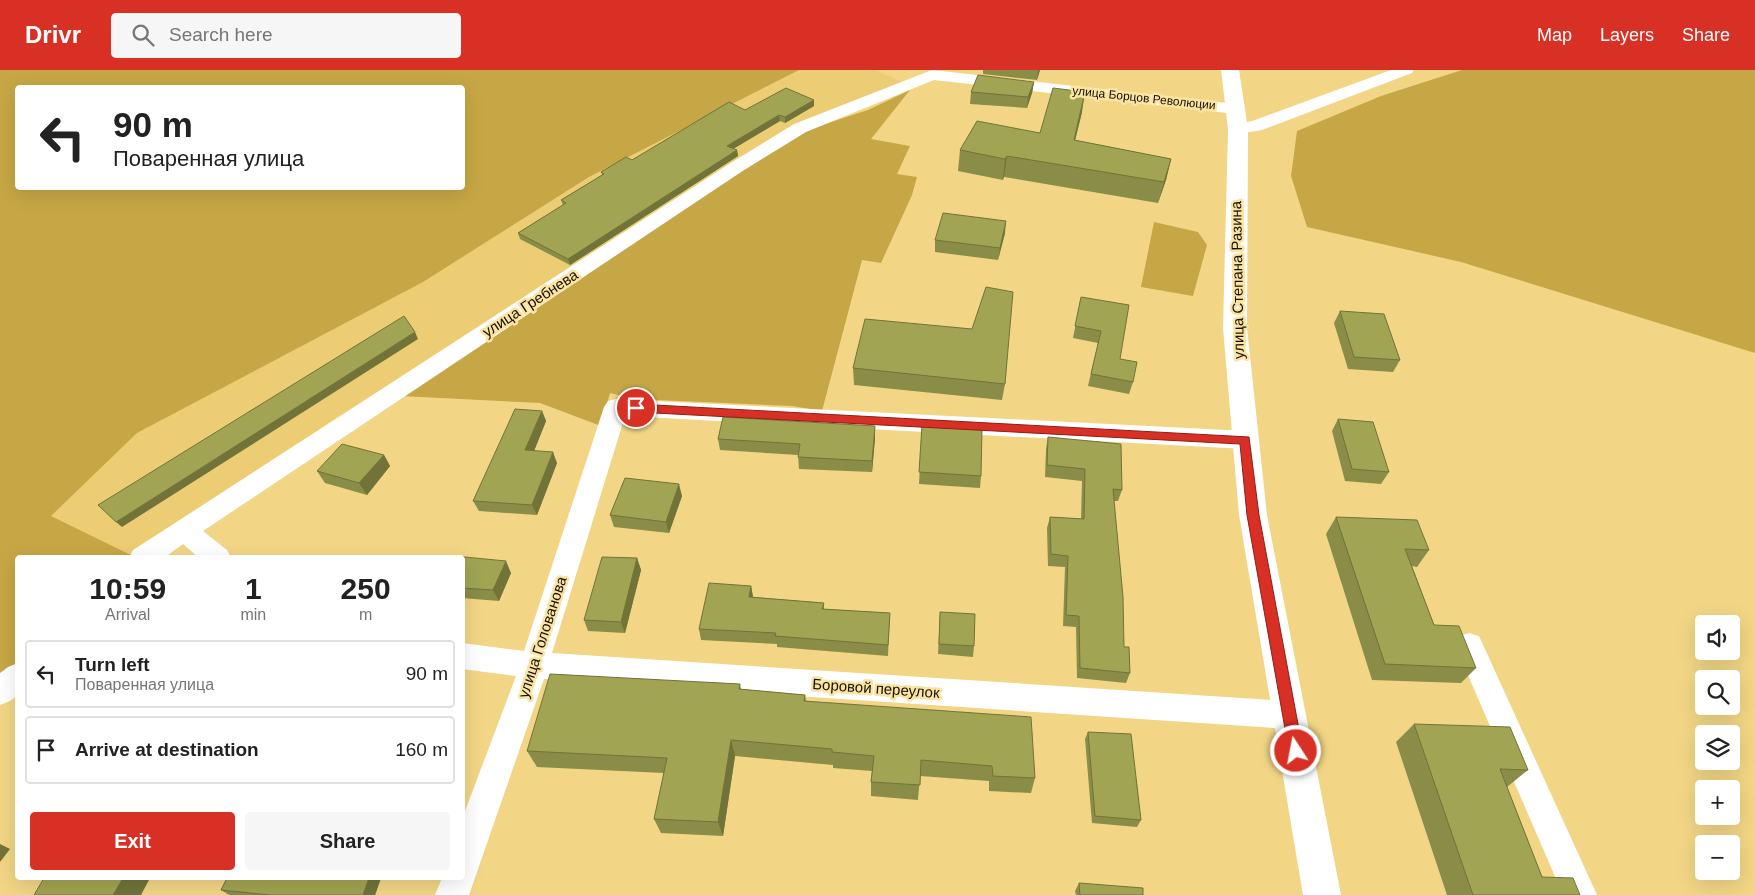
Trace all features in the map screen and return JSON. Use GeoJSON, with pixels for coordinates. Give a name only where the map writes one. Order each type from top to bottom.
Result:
{"type":"FeatureCollection","features":[{"type":"Feature","properties":{"kind":"main road","name":"улица Степана Разина"},"geometry":{"type":"LineString","coordinates":[[1230,70],[1237,119],[1235,328],[1253,515],[1322,895]]}},
{"type":"Feature","properties":{"kind":"street","name":"улица Борцов Революции"},"geometry":{"type":"LineString","coordinates":[[932,75],[1237,119],[1256,126],[1406,70]]}},
{"type":"Feature","properties":{"kind":"street","name":"улица Гребнева"},"geometry":{"type":"LineString","coordinates":[[146,555],[800,128],[932,75]]}},
{"type":"Feature","properties":{"kind":"street","name":"улица Голованова"},"geometry":{"type":"LineString","coordinates":[[465,858],[534,665],[616,407],[1246,440]]}},
{"type":"Feature","properties":{"kind":"street"},"geometry":{"type":"LineString","coordinates":[[184,530],[214,555]]}},
{"type":"Feature","properties":{"kind":"street"},"geometry":{"type":"LineString","coordinates":[[1469,645],[1580,895]]}},
{"type":"Feature","properties":{"kind":"street","name":"Боровой переулок"},"geometry":{"type":"LineString","coordinates":[[465,656],[534,665],[1289,715]]}},
{"type":"Feature","properties":{"kind":"street"},"geometry":{"type":"LineString","coordinates":[[0,692],[15,679]]}},
{"type":"Feature","properties":{"kind":"street"},"geometry":{"type":"LineString","coordinates":[[452,895],[457,880]]}},
{"type":"Feature","properties":{"kind":"shaded area"},"geometry":{"type":"Polygon","coordinates":[[[0,70],[799,70],[589,177],[423,282],[137,433],[51,516],[131,555],[15,555],[15,665],[0,680],[0,70]]]}},
{"type":"Feature","properties":{"kind":"shaded area"},"geometry":{"type":"Polygon","coordinates":[[[799,70],[875,70],[905,83],[799,125],[131,555],[51,516],[137,433],[423,282],[589,177],[799,70]]]}},
{"type":"Feature","properties":{"kind":"shaded area"},"geometry":{"type":"Polygon","coordinates":[[[1462,70],[1755,70],[1755,353],[1461,262],[1307,227],[1291,176],[1297,131],[1381,96],[1462,70]]]}},
{"type":"Feature","properties":{"kind":"shaded area"},"geometry":{"type":"Polygon","coordinates":[[[910,90],[871,139],[910,146],[897,174],[917,177],[912,195],[881,263],[862,260],[822,411],[792,406],[634,399],[610,393],[601,426],[540,403],[401,396],[803,131],[868,110],[910,90]]]}},
{"type":"Feature","properties":{"kind":"shaded area"},"geometry":{"type":"Polygon","coordinates":[[[1154,222],[1198,232],[1207,245],[1193,296],[1141,287],[1154,222]]]}},
{"type":"Feature","properties":{"kind":"building"},"geometry":{"type":"Polygon","coordinates":[[[978,75],[1034,82],[1028,97],[971,92],[978,75]]]}},
{"type":"Feature","properties":{"kind":"building"},"geometry":{"type":"Polygon","coordinates":[[[786,88],[814,100],[785,117],[779,115],[727,146],[737,150],[568,259],[518,233],[566,203],[561,200],[604,174],[601,172],[626,157],[632,160],[729,102],[745,110],[786,88]]]}},
{"type":"Feature","properties":{"kind":"building"},"geometry":{"type":"Polygon","coordinates":[[[1053,88],[1085,92],[1074,140],[1171,159],[1164,182],[1007,156],[1005,159],[960,150],[977,121],[1040,133],[1053,88]]]}},
{"type":"Feature","properties":{"kind":"building"},"geometry":{"type":"Polygon","coordinates":[[[943,213],[1006,221],[1000,248],[935,240],[943,213]]]}},
{"type":"Feature","properties":{"kind":"building"},"geometry":{"type":"Polygon","coordinates":[[[986,287],[1013,292],[1005,384],[853,368],[865,319],[972,329],[986,287]]]}},
{"type":"Feature","properties":{"kind":"building"},"geometry":{"type":"Polygon","coordinates":[[[1081,297],[1129,305],[1120,359],[1137,362],[1133,382],[1091,374],[1101,331],[1075,326],[1081,297]]]}},
{"type":"Feature","properties":{"kind":"building"},"geometry":{"type":"Polygon","coordinates":[[[1340,311],[1384,314],[1400,360],[1354,357],[1340,311]]]}},
{"type":"Feature","properties":{"kind":"building"},"geometry":{"type":"Polygon","coordinates":[[[404,316],[415,332],[116,522],[98,505],[404,316]]]}},
{"type":"Feature","properties":{"kind":"building"},"geometry":{"type":"Polygon","coordinates":[[[515,409],[542,411],[525,450],[553,452],[532,505],[473,501],[515,409]]]}},
{"type":"Feature","properties":{"kind":"building"},"geometry":{"type":"Polygon","coordinates":[[[723,417],[875,426],[872,461],[798,457],[800,444],[718,439],[723,417]]]}},
{"type":"Feature","properties":{"kind":"building"},"geometry":{"type":"Polygon","coordinates":[[[1338,419],[1373,422],[1389,472],[1352,469],[1338,419]]]}},
{"type":"Feature","properties":{"kind":"building"},"geometry":{"type":"Polygon","coordinates":[[[922,425],[982,429],[981,476],[919,472],[922,425]]]}},
{"type":"Feature","properties":{"kind":"building"},"geometry":{"type":"Polygon","coordinates":[[[1048,437],[1121,444],[1122,490],[1113,489],[1123,597],[1124,647],[1129,647],[1130,673],[1080,668],[1079,616],[1066,615],[1068,556],[1051,554],[1050,517],[1084,519],[1085,469],[1047,465],[1048,437]]]}},
{"type":"Feature","properties":{"kind":"building"},"geometry":{"type":"Polygon","coordinates":[[[342,444],[384,455],[359,483],[317,471],[342,444]]]}},
{"type":"Feature","properties":{"kind":"building"},"geometry":{"type":"Polygon","coordinates":[[[625,478],[679,484],[666,522],[610,515],[625,478]]]}},
{"type":"Feature","properties":{"kind":"building"},"geometry":{"type":"Polygon","coordinates":[[[1336,517],[1417,520],[1429,550],[1405,549],[1434,625],[1459,626],[1476,668],[1385,664],[1336,517]]]}},
{"type":"Feature","properties":{"kind":"building"},"geometry":{"type":"Polygon","coordinates":[[[465,557],[506,561],[493,590],[465,588],[465,557]]]}},
{"type":"Feature","properties":{"kind":"building"},"geometry":{"type":"Polygon","coordinates":[[[602,557],[637,558],[621,622],[584,620],[602,557]]]}},
{"type":"Feature","properties":{"kind":"building"},"geometry":{"type":"Polygon","coordinates":[[[709,583],[751,586],[749,597],[824,603],[822,609],[890,613],[888,645],[775,636],[776,633],[699,629],[709,583]]]}},
{"type":"Feature","properties":{"kind":"building"},"geometry":{"type":"Polygon","coordinates":[[[940,612],[975,614],[974,646],[939,644],[940,612]]]}},
{"type":"Feature","properties":{"kind":"building"},"geometry":{"type":"Polygon","coordinates":[[[550,674],[740,684],[739,689],[805,695],[804,701],[1031,717],[1035,778],[993,776],[992,766],[921,760],[920,785],[871,782],[874,756],[832,752],[832,749],[731,740],[718,822],[654,819],[667,758],[527,751],[550,674]]]}},
{"type":"Feature","properties":{"kind":"building"},"geometry":{"type":"Polygon","coordinates":[[[1414,724],[1510,727],[1528,770],[1500,769],[1542,877],[1573,878],[1580,895],[1473,895],[1414,724]]]}},
{"type":"Feature","properties":{"kind":"building"},"geometry":{"type":"Polygon","coordinates":[[[1088,732],[1131,734],[1141,820],[1095,816],[1088,732]]]}},
{"type":"Feature","properties":{"kind":"building"},"geometry":{"type":"Polygon","coordinates":[[[43,880],[122,880],[113,895],[34,895],[43,880]]]}},
{"type":"Feature","properties":{"kind":"building"},"geometry":{"type":"Polygon","coordinates":[[[226,880],[368,880],[363,895],[270,895],[221,890],[226,880]]]}},
{"type":"Feature","properties":{"kind":"building"},"geometry":{"type":"Polygon","coordinates":[[[1079,883],[1143,888],[1143,895],[1080,895],[1079,883]]]}},
{"type":"Feature","properties":{"kind":"route"},"geometry":{"type":"LineString","coordinates":[[636,408],[1246,440],[1253,515],[1296,751]]}}]}
